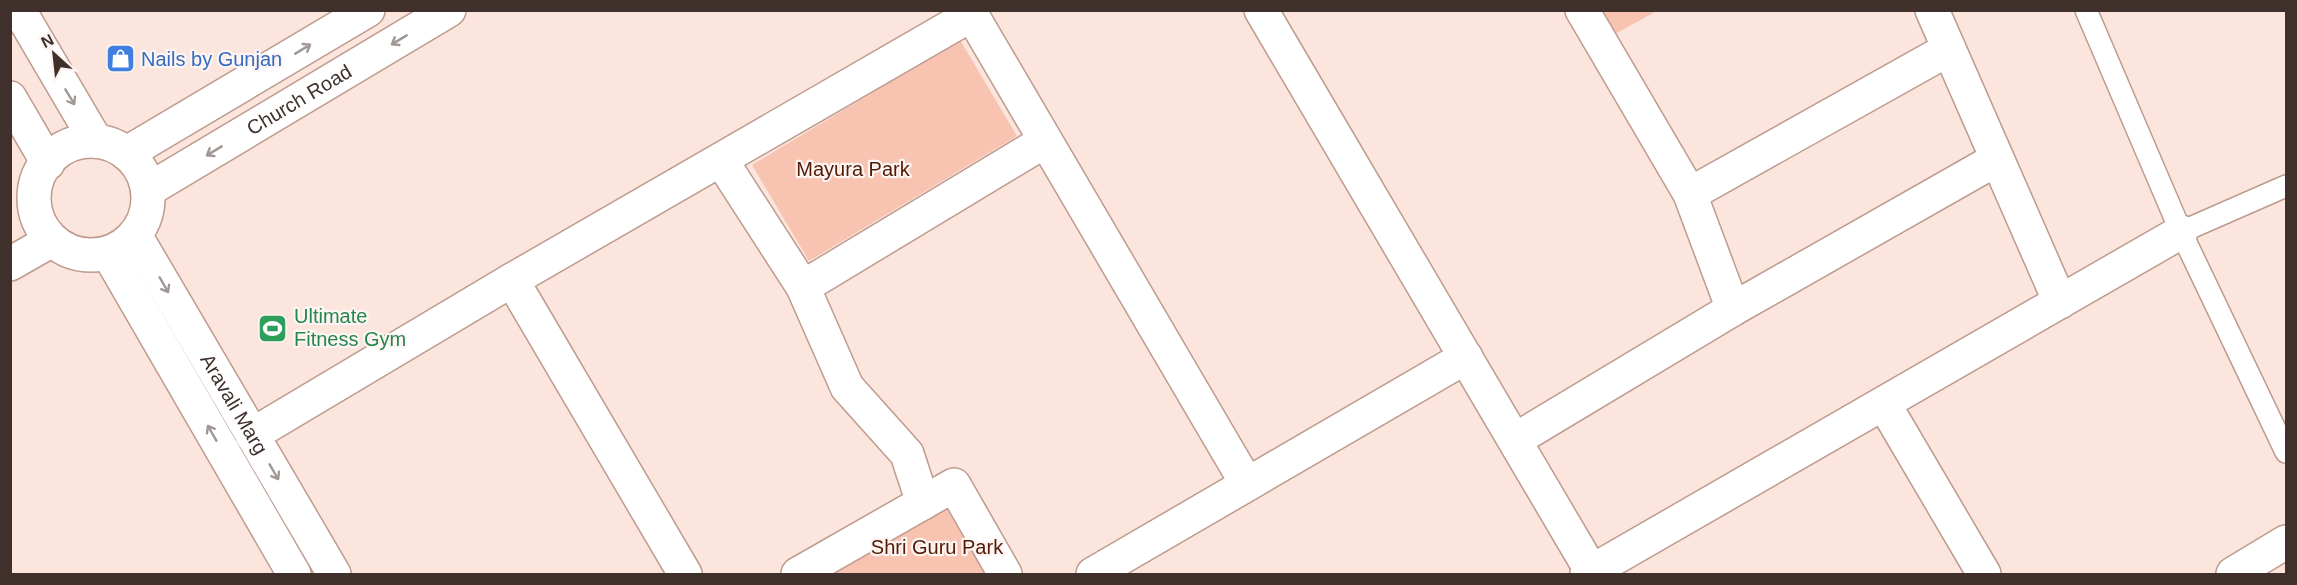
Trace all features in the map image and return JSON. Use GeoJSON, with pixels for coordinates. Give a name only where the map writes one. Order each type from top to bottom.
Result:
{"type":"FeatureCollection","features":[{"type":"Feature","properties":{"kind":"street"},"geometry":{"type":"LineString","coordinates":[[19,10],[96,141]]}},
{"type":"Feature","properties":{"kind":"street"},"geometry":{"type":"LineString","coordinates":[[127,153],[368,10]]}},
{"type":"Feature","properties":{"kind":"street","name":"Church Road"},"geometry":{"type":"LineString","coordinates":[[148,190],[449,10]]}},
{"type":"Feature","properties":{"kind":"street"},"geometry":{"type":"LineString","coordinates":[[1261,10],[1515,440],[1590,573],[2181,232]]}},
{"type":"Feature","properties":{"kind":"street"},"geometry":{"type":"LineString","coordinates":[[1582,10],[1690,194],[1733,309]]}},
{"type":"Feature","properties":{"kind":"street"},"geometry":{"type":"LineString","coordinates":[[1932,10],[2060,302]]}},
{"type":"Feature","properties":{"kind":"street"},"geometry":{"type":"LineString","coordinates":[[252,435],[512,280],[970,13],[1247,484]]}},
{"type":"Feature","properties":{"kind":"street"},"geometry":{"type":"LineString","coordinates":[[1690,194],[1949,49]]}},
{"type":"Feature","properties":{"kind":"street"},"geometry":{"type":"LineString","coordinates":[[10,98],[48,163]]}},
{"type":"Feature","properties":{"kind":"street"},"geometry":{"type":"LineString","coordinates":[[96,141],[118,147],[135,161],[145,178],[148,204],[142,224],[135,235],[123,246],[108,253],[89,255],[64,249],[52,240],[42,224],[22,212],[34,195],[41,171],[57,153],[74,144],[96,141]]}},
{"type":"Feature","properties":{"kind":"street"},"geometry":{"type":"LineString","coordinates":[[803,287],[1045,141]]}},
{"type":"Feature","properties":{"kind":"street"},"geometry":{"type":"LineString","coordinates":[[1515,440],[1733,309],[1997,159]]}},
{"type":"Feature","properties":{"kind":"street"},"geometry":{"type":"LineString","coordinates":[[721,160],[803,287],[848,387],[907,454],[923,503]]}},
{"type":"Feature","properties":{"kind":"street","name":"Aravali Marg"},"geometry":{"type":"LineString","coordinates":[[135,235],[334,574]]}},
{"type":"Feature","properties":{"kind":"street"},"geometry":{"type":"LineString","coordinates":[[10,264],[52,240]]}},
{"type":"Feature","properties":{"kind":"street","name":"Aravali Marg"},"geometry":{"type":"LineString","coordinates":[[108,253],[294,574]]}},
{"type":"Feature","properties":{"kind":"street"},"geometry":{"type":"LineString","coordinates":[[512,280],[684,574]]}},
{"type":"Feature","properties":{"kind":"street"},"geometry":{"type":"LineString","coordinates":[[1093,574],[1466,357]]}},
{"type":"Feature","properties":{"kind":"street"},"geometry":{"type":"LineString","coordinates":[[1884,404],[1983,574]]}},
{"type":"Feature","properties":{"kind":"street"},"geometry":{"type":"LineString","coordinates":[[798,574],[954,485],[1005,574]]}},
{"type":"Feature","properties":{"kind":"street"},"geometry":{"type":"LineString","coordinates":[[2234,574],[2286,542]]}},
{"type":"Feature","properties":{"kind":"lane"},"geometry":{"type":"LineString","coordinates":[[2086,10],[2181,232],[2286,452]]}},
{"type":"Feature","properties":{"kind":"lane"},"geometry":{"type":"LineString","coordinates":[[2181,232],[2286,186]]}},
{"type":"Feature","properties":{"kind":"green space"},"geometry":{"type":"Polygon","coordinates":[[[1597,11],[1657,11],[1611,36],[1597,11]]]}},
{"type":"Feature","properties":{"kind":"green space","name":"Mayura Park"},"geometry":{"type":"Polygon","coordinates":[[[960,40],[1017,136],[809,261],[752,165],[960,40]]]}},
{"type":"Feature","properties":{"kind":"green space","name":"Shri Guru Park"},"geometry":{"type":"Polygon","coordinates":[[[947,509],[985,574],[833,574],[947,509]]]}},
{"type":"Feature","properties":{"kind":"place","name":"Nails by Gunjan"},"geometry":{"type":"Point","coordinates":[120,59]}},
{"type":"Feature","properties":{"kind":"place","name":"Ultimate Fitness Gym"},"geometry":{"type":"Point","coordinates":[273,328]}}]}
